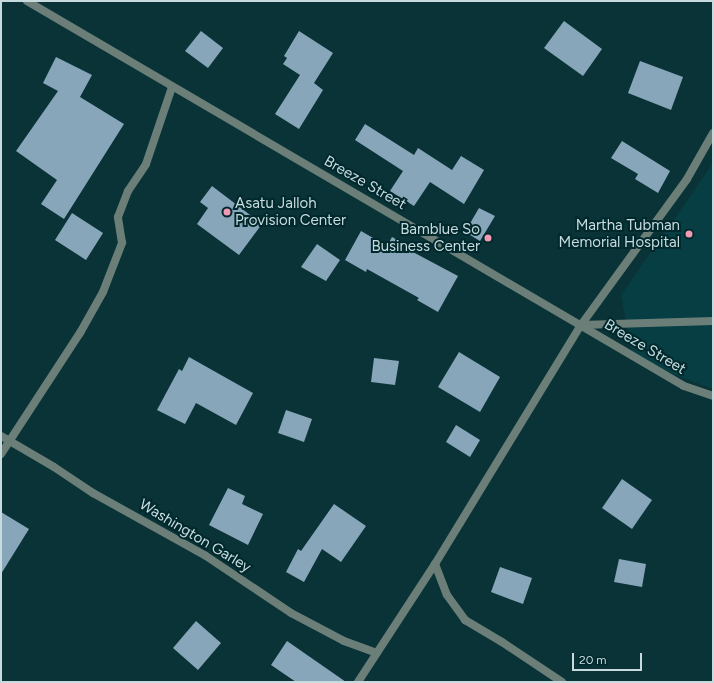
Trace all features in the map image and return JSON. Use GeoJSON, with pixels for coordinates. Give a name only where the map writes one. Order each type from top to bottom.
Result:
{"type":"FeatureCollection","features":[{"type":"Feature","properties":{"kind":"street","name":"Breeze Street"},"geometry":{"type":"LineString","coordinates":[[27,1],[684,386],[713,396]]}},
{"type":"Feature","properties":{"kind":"street"},"geometry":{"type":"LineString","coordinates":[[1,454],[80,333],[102,292],[122,244],[118,217],[128,191],[146,164],[172,87]]}},
{"type":"Feature","properties":{"kind":"street"},"geometry":{"type":"LineString","coordinates":[[358,682],[435,564],[581,325],[687,179],[713,133]]}},
{"type":"Feature","properties":{"kind":"street"},"geometry":{"type":"LineString","coordinates":[[581,325],[713,321]]}},
{"type":"Feature","properties":{"kind":"street","name":"Washington Garley"},"geometry":{"type":"LineString","coordinates":[[1,436],[54,467],[93,493],[206,556],[291,613],[344,641],[377,652]]}},
{"type":"Feature","properties":{"kind":"street"},"geometry":{"type":"LineString","coordinates":[[435,564],[447,594],[465,620],[502,642],[562,682]]}},
{"type":"Feature","properties":{"kind":"shaded area","name":"Martha Tubman Memorial Hospital"},"geometry":{"type":"Polygon","coordinates":[[[713,161],[713,389],[675,375],[632,353],[621,295],[707,172],[713,161]]]}},
{"type":"Feature","properties":{"kind":"building"},"geometry":{"type":"Polygon","coordinates":[[[564,21],[602,49],[583,76],[544,48],[564,21]]]}},
{"type":"Feature","properties":{"kind":"building"},"geometry":{"type":"Polygon","coordinates":[[[201,31],[223,48],[208,68],[185,51],[201,31]]]}},
{"type":"Feature","properties":{"kind":"building"},"geometry":{"type":"Polygon","coordinates":[[[299,31],[333,53],[314,83],[323,90],[299,129],[275,114],[300,75],[283,64],[287,58],[284,56],[299,31]]]}},
{"type":"Feature","properties":{"kind":"building"},"geometry":{"type":"Polygon","coordinates":[[[56,57],[92,75],[80,97],[124,124],[64,219],[41,204],[57,180],[16,151],[58,91],[43,83],[56,57]]]}},
{"type":"Feature","properties":{"kind":"building"},"geometry":{"type":"Polygon","coordinates":[[[640,61],[683,77],[671,110],[628,93],[640,61]]]}},
{"type":"Feature","properties":{"kind":"building"},"geometry":{"type":"Polygon","coordinates":[[[365,124],[414,155],[418,148],[452,170],[461,156],[484,170],[464,204],[430,182],[414,206],[390,191],[403,171],[355,140],[365,124]]]}},
{"type":"Feature","properties":{"kind":"building"},"geometry":{"type":"Polygon","coordinates":[[[622,141],[670,171],[658,193],[635,179],[638,174],[611,158],[622,141]]]}},
{"type":"Feature","properties":{"kind":"building"},"geometry":{"type":"Polygon","coordinates":[[[212,186],[262,224],[239,255],[197,224],[208,208],[200,202],[212,186]]]}},
{"type":"Feature","properties":{"kind":"building"},"geometry":{"type":"Polygon","coordinates":[[[479,208],[495,216],[480,241],[465,232],[479,208]]]}},
{"type":"Feature","properties":{"kind":"building"},"geometry":{"type":"Polygon","coordinates":[[[72,213],[103,233],[86,260],[55,240],[72,213]]]}},
{"type":"Feature","properties":{"kind":"building"},"geometry":{"type":"Polygon","coordinates":[[[361,231],[387,246],[392,237],[412,248],[411,251],[458,276],[438,312],[417,300],[419,298],[367,269],[366,272],[345,260],[361,231]]]}},
{"type":"Feature","properties":{"kind":"building"},"geometry":{"type":"Polygon","coordinates":[[[317,244],[340,260],[326,281],[301,267],[317,244]]]}},
{"type":"Feature","properties":{"kind":"building"},"geometry":{"type":"Polygon","coordinates":[[[459,352],[500,377],[480,412],[438,387],[459,352]]]}},
{"type":"Feature","properties":{"kind":"building"},"geometry":{"type":"Polygon","coordinates":[[[189,357],[253,393],[236,425],[196,403],[185,424],[157,410],[179,369],[182,371],[189,357]]]}},
{"type":"Feature","properties":{"kind":"building"},"geometry":{"type":"Polygon","coordinates":[[[374,358],[399,361],[395,385],[371,382],[374,358]]]}},
{"type":"Feature","properties":{"kind":"building"},"geometry":{"type":"Polygon","coordinates":[[[286,410],[312,419],[304,442],[278,433],[286,410]]]}},
{"type":"Feature","properties":{"kind":"building"},"geometry":{"type":"Polygon","coordinates":[[[456,425],[480,440],[470,457],[446,442],[456,425]]]}},
{"type":"Feature","properties":{"kind":"building"},"geometry":{"type":"Polygon","coordinates":[[[622,479],[652,500],[632,529],[602,508],[622,479]]]}},
{"type":"Feature","properties":{"kind":"building"},"geometry":{"type":"Polygon","coordinates":[[[228,488],[245,496],[242,504],[263,514],[248,545],[209,525],[228,488]]]}},
{"type":"Feature","properties":{"kind":"building"},"geometry":{"type":"Polygon","coordinates":[[[334,504],[366,526],[341,562],[322,549],[304,582],[286,572],[298,549],[301,551],[334,504]]]}},
{"type":"Feature","properties":{"kind":"building"},"geometry":{"type":"Polygon","coordinates":[[[1,512],[29,529],[1,574],[1,512]]]}},
{"type":"Feature","properties":{"kind":"building"},"geometry":{"type":"Polygon","coordinates":[[[619,559],[646,564],[642,587],[614,582],[619,559]]]}},
{"type":"Feature","properties":{"kind":"building"},"geometry":{"type":"Polygon","coordinates":[[[500,567],[532,578],[523,604],[491,592],[500,567]]]}},
{"type":"Feature","properties":{"kind":"building"},"geometry":{"type":"Polygon","coordinates":[[[196,621],[221,643],[198,670],[173,648],[196,621]]]}},
{"type":"Feature","properties":{"kind":"building"},"geometry":{"type":"Polygon","coordinates":[[[287,641],[346,682],[296,682],[271,665],[287,641]]]}},
{"type":"Feature","properties":{"kind":"place","name":"Asatu Jalloh Provision Center"},"geometry":{"type":"Point","coordinates":[227,212]}},
{"type":"Feature","properties":{"kind":"place","name":"Martha Tubman Memorial Hospital"},"geometry":{"type":"Point","coordinates":[689,234]}},
{"type":"Feature","properties":{"kind":"place","name":"Bamblue So Business Center"},"geometry":{"type":"Point","coordinates":[488,238]}}]}
